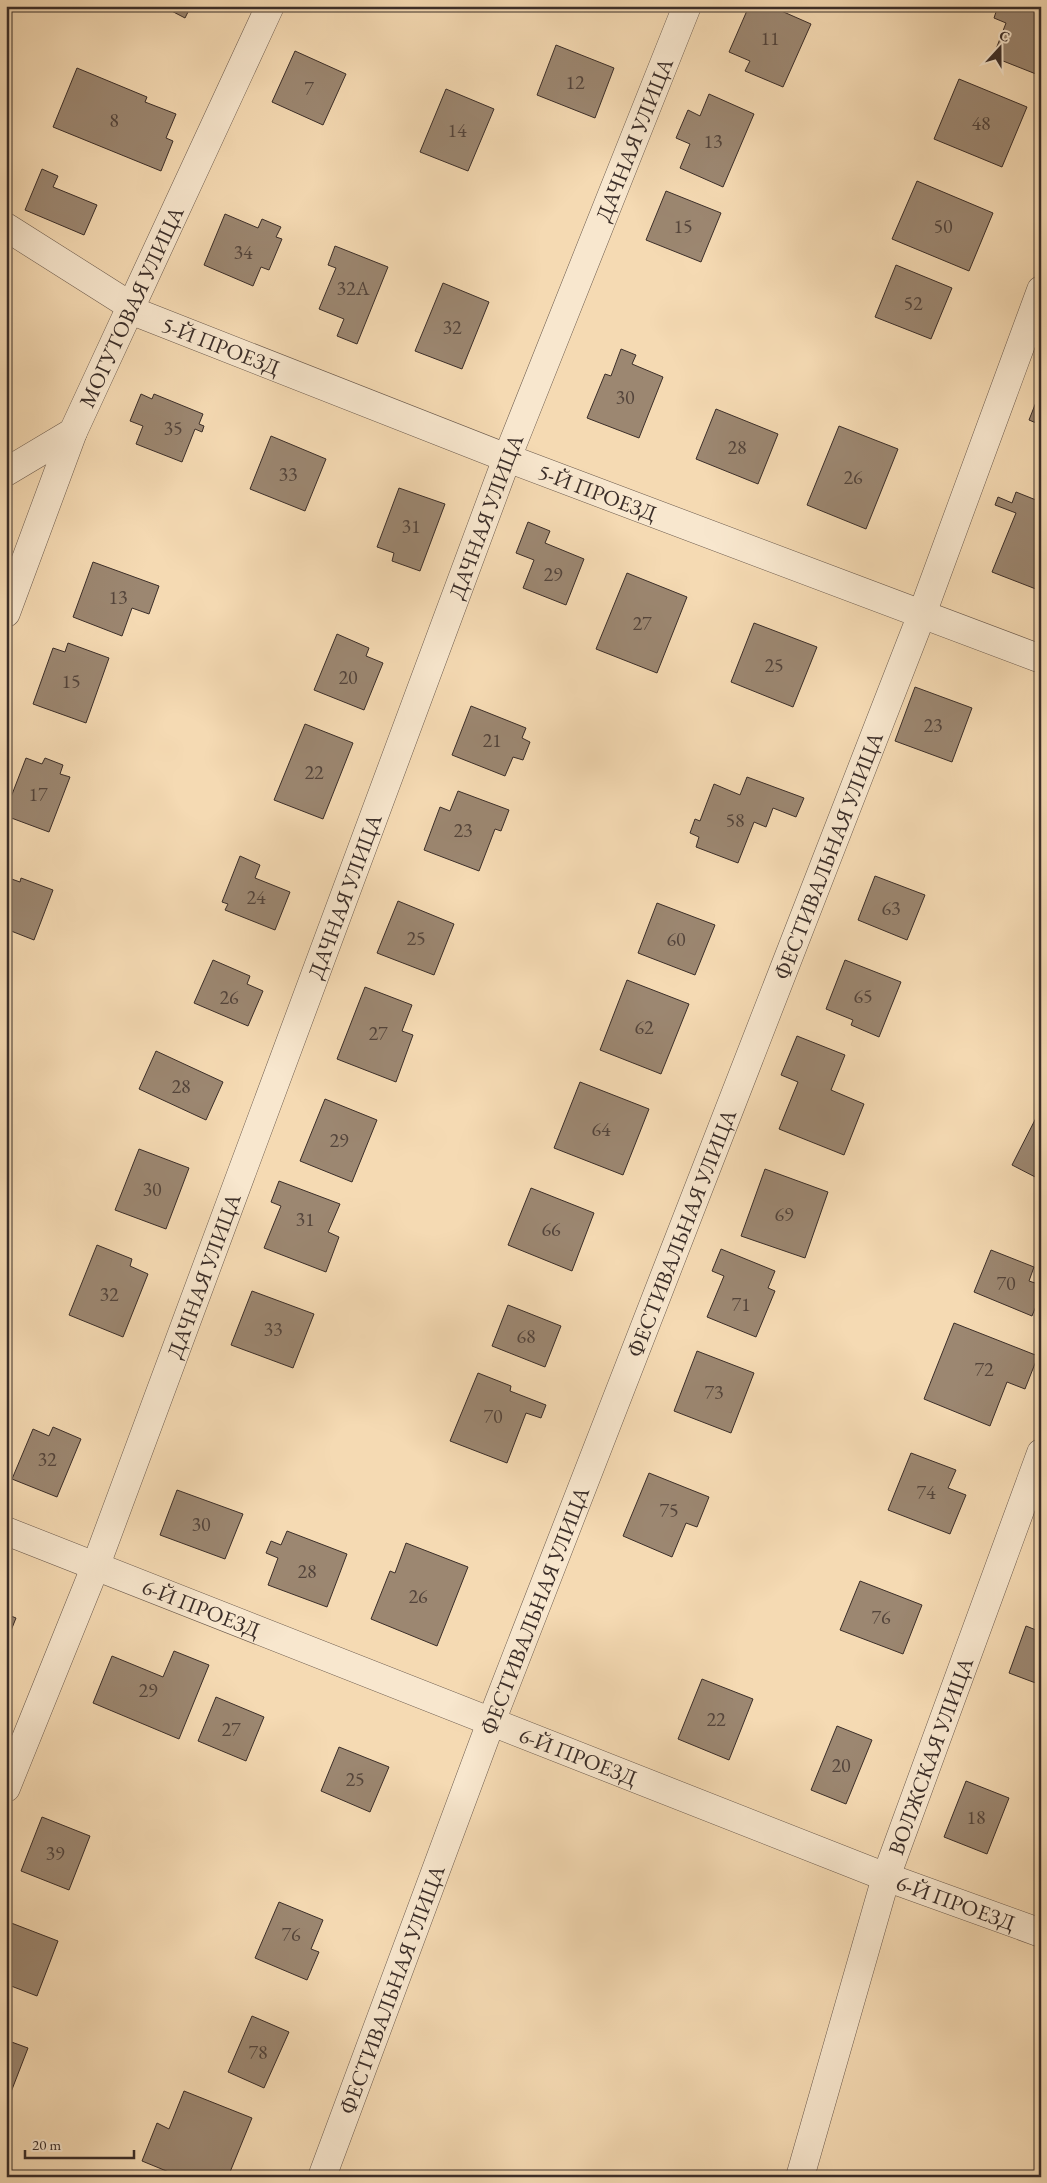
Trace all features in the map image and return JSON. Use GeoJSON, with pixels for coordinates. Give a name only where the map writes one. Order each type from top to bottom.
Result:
{"type":"FeatureCollection","features":[{"type":"Feature","properties":{"kind":"street","name":"МОГУТОВАЯ УЛИЦА"},"geometry":{"type":"LineString","coordinates":[[6,613],[73,432],[270,6]]}},
{"type":"Feature","properties":{"kind":"street","name":"ДАЧНАЯ УЛИЦА"},"geometry":{"type":"LineString","coordinates":[[6,1788],[96,1565],[507,458],[687,6]]}},
{"type":"Feature","properties":{"kind":"street","name":"5-Й ПРОЕЗД"},"geometry":{"type":"LineString","coordinates":[[6,227],[126,303],[130,310],[507,458],[1041,659]]}},
{"type":"Feature","properties":{"kind":"street","name":"ФЕСТИВАЛЬНАЯ УЛИЦА"},"geometry":{"type":"LineString","coordinates":[[322,2177],[491,1722],[922,614],[1041,290]]}},
{"type":"Feature","properties":{"kind":"street"},"geometry":{"type":"LineString","coordinates":[[6,472],[73,432]]}},
{"type":"Feature","properties":{"kind":"street","name":"ВОЛЖСКАЯ УЛИЦА"},"geometry":{"type":"LineString","coordinates":[[800,2177],[886,1877],[1041,1453]]}},
{"type":"Feature","properties":{"kind":"street","name":"6-Й ПРОЕЗД"},"geometry":{"type":"LineString","coordinates":[[6,1531],[886,1877],[1041,1933]]}},
{"type":"Feature","properties":{"kind":"building"},"geometry":{"type":"Polygon","coordinates":[[[162,6],[191,6],[185,18],[162,6]]]}},
{"type":"Feature","properties":{"kind":"building"},"geometry":{"type":"Polygon","coordinates":[[[749,6],[770,6],[811,24],[783,87],[745,71],[750,61],[729,52],[749,6]]]}},
{"type":"Feature","properties":{"kind":"building"},"geometry":{"type":"Polygon","coordinates":[[[998,6],[1035,6],[1041,8],[1041,76],[993,57],[1006,23],[994,18],[998,6]]]}},
{"type":"Feature","properties":{"kind":"building"},"geometry":{"type":"Polygon","coordinates":[[[556,45],[614,68],[595,118],[537,95],[556,45]]]}},
{"type":"Feature","properties":{"kind":"building"},"geometry":{"type":"Polygon","coordinates":[[[295,51],[346,74],[323,125],[272,102],[295,51]]]}},
{"type":"Feature","properties":{"kind":"building"},"geometry":{"type":"Polygon","coordinates":[[[77,68],[147,97],[145,102],[176,114],[166,138],[173,141],[161,171],[53,127],[77,68]]]}},
{"type":"Feature","properties":{"kind":"building"},"geometry":{"type":"Polygon","coordinates":[[[959,79],[1027,107],[1002,167],[934,139],[959,79]]]}},
{"type":"Feature","properties":{"kind":"building"},"geometry":{"type":"Polygon","coordinates":[[[446,89],[494,109],[468,171],[420,152],[446,89]]]}},
{"type":"Feature","properties":{"kind":"building"},"geometry":{"type":"Polygon","coordinates":[[[709,94],[754,114],[723,187],[680,168],[690,144],[676,138],[688,110],[700,116],[709,94]]]}},
{"type":"Feature","properties":{"kind":"building"},"geometry":{"type":"Polygon","coordinates":[[[42,169],[58,176],[53,187],[97,205],[84,235],[25,210],[42,169]]]}},
{"type":"Feature","properties":{"kind":"building"},"geometry":{"type":"Polygon","coordinates":[[[917,181],[993,213],[969,271],[892,239],[917,181]]]}},
{"type":"Feature","properties":{"kind":"building"},"geometry":{"type":"Polygon","coordinates":[[[666,191],[721,213],[701,262],[646,240],[666,191]]]}},
{"type":"Feature","properties":{"kind":"building"},"geometry":{"type":"Polygon","coordinates":[[[225,214],[258,228],[262,219],[281,227],[276,237],[282,239],[269,270],[261,267],[253,286],[204,265],[225,214]]]}},
{"type":"Feature","properties":{"kind":"building"},"geometry":{"type":"Polygon","coordinates":[[[335,246],[388,267],[357,344],[337,336],[344,319],[319,309],[336,268],[328,265],[335,246]]]}},
{"type":"Feature","properties":{"kind":"building"},"geometry":{"type":"Polygon","coordinates":[[[896,265],[952,288],[931,339],[875,317],[896,265]]]}},
{"type":"Feature","properties":{"kind":"building"},"geometry":{"type":"Polygon","coordinates":[[[443,283],[489,302],[462,369],[415,351],[443,283]]]}},
{"type":"Feature","properties":{"kind":"building"},"geometry":{"type":"Polygon","coordinates":[[[621,349],[636,355],[632,364],[663,377],[639,438],[587,418],[605,374],[611,376],[621,349]]]}},
{"type":"Feature","properties":{"kind":"building"},"geometry":{"type":"Polygon","coordinates":[[[1041,392],[1041,425],[1029,420],[1041,392]]]}},
{"type":"Feature","properties":{"kind":"building"},"geometry":{"type":"Polygon","coordinates":[[[141,394],[152,399],[154,394],[203,414],[199,424],[204,426],[202,432],[195,429],[182,462],[136,444],[143,426],[130,421],[141,394]]]}},
{"type":"Feature","properties":{"kind":"building"},"geometry":{"type":"Polygon","coordinates":[[[716,409],[778,434],[758,484],[696,459],[716,409]]]}},
{"type":"Feature","properties":{"kind":"building"},"geometry":{"type":"Polygon","coordinates":[[[839,426],[898,449],[866,529],[807,505],[839,426]]]}},
{"type":"Feature","properties":{"kind":"building"},"geometry":{"type":"Polygon","coordinates":[[[271,436],[326,459],[305,511],[250,489],[271,436]]]}},
{"type":"Feature","properties":{"kind":"building"},"geometry":{"type":"Polygon","coordinates":[[[399,488],[445,504],[420,571],[392,561],[394,553],[377,547],[399,488]]]}},
{"type":"Feature","properties":{"kind":"building"},"geometry":{"type":"Polygon","coordinates":[[[1016,492],[1041,502],[1041,591],[992,572],[1016,513],[995,505],[998,497],[1012,503],[1016,492]]]}},
{"type":"Feature","properties":{"kind":"building"},"geometry":{"type":"Polygon","coordinates":[[[528,522],[550,531],[545,543],[584,559],[566,605],[523,588],[534,560],[516,553],[528,522]]]}},
{"type":"Feature","properties":{"kind":"building"},"geometry":{"type":"Polygon","coordinates":[[[93,562],[159,586],[149,614],[132,608],[122,636],[73,617],[93,562]]]}},
{"type":"Feature","properties":{"kind":"building"},"geometry":{"type":"Polygon","coordinates":[[[627,573],[687,597],[657,673],[596,649],[627,573]]]}},
{"type":"Feature","properties":{"kind":"building"},"geometry":{"type":"Polygon","coordinates":[[[754,623],[817,647],[793,707],[731,682],[754,623]]]}},
{"type":"Feature","properties":{"kind":"building"},"geometry":{"type":"Polygon","coordinates":[[[337,634],[369,648],[366,656],[383,663],[364,710],[314,690],[337,634]]]}},
{"type":"Feature","properties":{"kind":"building"},"geometry":{"type":"Polygon","coordinates":[[[68,643],[109,658],[86,723],[33,704],[53,648],[65,652],[68,643]]]}},
{"type":"Feature","properties":{"kind":"building"},"geometry":{"type":"Polygon","coordinates":[[[915,687],[972,708],[952,762],[895,741],[915,687]]]}},
{"type":"Feature","properties":{"kind":"building"},"geometry":{"type":"Polygon","coordinates":[[[471,706],[526,728],[522,738],[530,742],[523,760],[513,757],[505,776],[452,755],[471,706]]]}},
{"type":"Feature","properties":{"kind":"building"},"geometry":{"type":"Polygon","coordinates":[[[305,724],[353,743],[323,819],[274,800],[305,724]]]}},
{"type":"Feature","properties":{"kind":"building"},"geometry":{"type":"Polygon","coordinates":[[[26,758],[42,764],[45,758],[63,765],[60,774],[70,777],[49,832],[6,816],[6,810],[26,758]]]}},
{"type":"Feature","properties":{"kind":"building"},"geometry":{"type":"Polygon","coordinates":[[[747,777],[804,798],[796,817],[773,808],[766,827],[754,822],[738,863],[696,847],[699,837],[690,833],[695,819],[700,821],[714,784],[740,795],[747,777]]]}},
{"type":"Feature","properties":{"kind":"building"},"geometry":{"type":"Polygon","coordinates":[[[458,791],[509,810],[501,831],[495,829],[479,871],[424,850],[440,807],[450,811],[458,791]]]}},
{"type":"Feature","properties":{"kind":"building"},"geometry":{"type":"Polygon","coordinates":[[[240,856],[260,865],[255,878],[290,892],[275,930],[225,910],[228,904],[222,902],[240,856]]]}},
{"type":"Feature","properties":{"kind":"building"},"geometry":{"type":"Polygon","coordinates":[[[875,876],[925,895],[907,940],[858,920],[875,876]]]}},
{"type":"Feature","properties":{"kind":"building"},"geometry":{"type":"Polygon","coordinates":[[[6,877],[20,882],[21,878],[53,890],[34,940],[6,929],[6,877]]]}},
{"type":"Feature","properties":{"kind":"building"},"geometry":{"type":"Polygon","coordinates":[[[398,901],[454,924],[434,975],[377,953],[398,901]]]}},
{"type":"Feature","properties":{"kind":"building"},"geometry":{"type":"Polygon","coordinates":[[[657,903],[715,925],[695,975],[638,953],[657,903]]]}},
{"type":"Feature","properties":{"kind":"building"},"geometry":{"type":"Polygon","coordinates":[[[213,960],[250,976],[247,984],[263,991],[248,1026],[194,1003],[213,960]]]}},
{"type":"Feature","properties":{"kind":"building"},"geometry":{"type":"Polygon","coordinates":[[[845,960],[901,982],[879,1037],[851,1025],[853,1020],[826,1009],[845,960]]]}},
{"type":"Feature","properties":{"kind":"building"},"geometry":{"type":"Polygon","coordinates":[[[627,980],[689,1004],[661,1074],[600,1050],[627,980]]]}},
{"type":"Feature","properties":{"kind":"building"},"geometry":{"type":"Polygon","coordinates":[[[365,987],[412,1005],[402,1031],[413,1035],[396,1082],[337,1059],[365,987]]]}},
{"type":"Feature","properties":{"kind":"building"},"geometry":{"type":"Polygon","coordinates":[[[797,1036],[845,1055],[831,1090],[864,1104],[844,1155],[779,1129],[798,1082],[781,1075],[797,1036]]]}},
{"type":"Feature","properties":{"kind":"building"},"geometry":{"type":"Polygon","coordinates":[[[156,1051],[223,1082],[206,1120],[139,1089],[156,1051]]]}},
{"type":"Feature","properties":{"kind":"building"},"geometry":{"type":"Polygon","coordinates":[[[580,1082],[649,1109],[623,1175],[554,1148],[580,1082]]]}},
{"type":"Feature","properties":{"kind":"building"},"geometry":{"type":"Polygon","coordinates":[[[325,1099],[377,1120],[352,1182],[300,1161],[325,1099]]]}},
{"type":"Feature","properties":{"kind":"building"},"geometry":{"type":"Polygon","coordinates":[[[1038,1114],[1041,1115],[1041,1180],[1012,1165],[1038,1114]]]}},
{"type":"Feature","properties":{"kind":"building"},"geometry":{"type":"Polygon","coordinates":[[[139,1149],[189,1168],[166,1229],[115,1210],[139,1149]]]}},
{"type":"Feature","properties":{"kind":"building"},"geometry":{"type":"Polygon","coordinates":[[[765,1169],[828,1192],[805,1258],[741,1236],[765,1169]]]}},
{"type":"Feature","properties":{"kind":"building"},"geometry":{"type":"Polygon","coordinates":[[[279,1181],[340,1204],[328,1232],[339,1237],[326,1272],[264,1248],[281,1206],[271,1202],[279,1181]]]}},
{"type":"Feature","properties":{"kind":"building"},"geometry":{"type":"Polygon","coordinates":[[[531,1188],[594,1213],[572,1271],[508,1245],[531,1188]]]}},
{"type":"Feature","properties":{"kind":"building"},"geometry":{"type":"Polygon","coordinates":[[[97,1245],[132,1259],[130,1266],[148,1274],[123,1337],[69,1315],[97,1245]]]}},
{"type":"Feature","properties":{"kind":"building"},"geometry":{"type":"Polygon","coordinates":[[[721,1249],[775,1271],[768,1288],[775,1291],[756,1337],[707,1317],[724,1276],[712,1271],[721,1249]]]}},
{"type":"Feature","properties":{"kind":"building"},"geometry":{"type":"Polygon","coordinates":[[[991,1250],[1034,1267],[1029,1281],[1041,1285],[1041,1294],[1032,1316],[974,1292],[991,1250]]]}},
{"type":"Feature","properties":{"kind":"building"},"geometry":{"type":"Polygon","coordinates":[[[252,1291],[314,1314],[293,1368],[231,1345],[252,1291]]]}},
{"type":"Feature","properties":{"kind":"building"},"geometry":{"type":"Polygon","coordinates":[[[508,1305],[561,1326],[545,1367],[492,1346],[508,1305]]]}},
{"type":"Feature","properties":{"kind":"building"},"geometry":{"type":"Polygon","coordinates":[[[954,1323],[1038,1356],[1025,1389],[1007,1382],[990,1426],[924,1399],[954,1323]]]}},
{"type":"Feature","properties":{"kind":"building"},"geometry":{"type":"Polygon","coordinates":[[[697,1351],[754,1373],[731,1433],[674,1411],[697,1351]]]}},
{"type":"Feature","properties":{"kind":"building"},"geometry":{"type":"Polygon","coordinates":[[[478,1373],[511,1386],[510,1391],[546,1405],[541,1418],[526,1413],[507,1463],[450,1441],[478,1373]]]}},
{"type":"Feature","properties":{"kind":"building"},"geometry":{"type":"Polygon","coordinates":[[[53,1427],[81,1439],[57,1497],[12,1479],[33,1429],[49,1436],[53,1427]]]}},
{"type":"Feature","properties":{"kind":"building"},"geometry":{"type":"Polygon","coordinates":[[[911,1453],[956,1470],[948,1488],[966,1495],[950,1534],[888,1510],[911,1453]]]}},
{"type":"Feature","properties":{"kind":"building"},"geometry":{"type":"Polygon","coordinates":[[[649,1473],[709,1497],[697,1527],[686,1523],[672,1557],[623,1536],[649,1473]]]}},
{"type":"Feature","properties":{"kind":"building"},"geometry":{"type":"Polygon","coordinates":[[[177,1490],[243,1514],[225,1559],[160,1535],[177,1490]]]}},
{"type":"Feature","properties":{"kind":"building"},"geometry":{"type":"Polygon","coordinates":[[[287,1531],[347,1554],[327,1607],[268,1585],[278,1558],[266,1553],[271,1541],[281,1545],[287,1531]]]}},
{"type":"Feature","properties":{"kind":"building"},"geometry":{"type":"Polygon","coordinates":[[[406,1543],[468,1567],[437,1646],[371,1619],[390,1571],[395,1573],[406,1543]]]}},
{"type":"Feature","properties":{"kind":"building"},"geometry":{"type":"Polygon","coordinates":[[[860,1581],[922,1605],[903,1654],[840,1630],[860,1581]]]}},
{"type":"Feature","properties":{"kind":"building"},"geometry":{"type":"Polygon","coordinates":[[[6,1614],[16,1618],[6,1643],[6,1614]]]}},
{"type":"Feature","properties":{"kind":"building"},"geometry":{"type":"Polygon","coordinates":[[[1026,1626],[1041,1632],[1041,1685],[1009,1673],[1026,1626]]]}},
{"type":"Feature","properties":{"kind":"building"},"geometry":{"type":"Polygon","coordinates":[[[174,1651],[209,1665],[179,1739],[93,1703],[112,1656],[163,1677],[174,1651]]]}},
{"type":"Feature","properties":{"kind":"building"},"geometry":{"type":"Polygon","coordinates":[[[702,1679],[753,1699],[729,1760],[678,1739],[702,1679]]]}},
{"type":"Feature","properties":{"kind":"building"},"geometry":{"type":"Polygon","coordinates":[[[216,1697],[264,1717],[246,1761],[198,1741],[216,1697]]]}},
{"type":"Feature","properties":{"kind":"building"},"geometry":{"type":"Polygon","coordinates":[[[837,1726],[872,1740],[846,1804],[811,1790],[837,1726]]]}},
{"type":"Feature","properties":{"kind":"building"},"geometry":{"type":"Polygon","coordinates":[[[339,1747],[389,1767],[370,1812],[321,1791],[339,1747]]]}},
{"type":"Feature","properties":{"kind":"building"},"geometry":{"type":"Polygon","coordinates":[[[966,1781],[1009,1798],[987,1854],[944,1837],[966,1781]]]}},
{"type":"Feature","properties":{"kind":"building"},"geometry":{"type":"Polygon","coordinates":[[[42,1817],[90,1836],[69,1890],[21,1871],[42,1817]]]}},
{"type":"Feature","properties":{"kind":"building"},"geometry":{"type":"Polygon","coordinates":[[[279,1902],[323,1920],[311,1949],[319,1952],[307,1980],[255,1958],[279,1902]]]}},
{"type":"Feature","properties":{"kind":"building"},"geometry":{"type":"Polygon","coordinates":[[[6,1921],[58,1941],[37,1996],[6,1984],[6,1921]]]}},
{"type":"Feature","properties":{"kind":"building"},"geometry":{"type":"Polygon","coordinates":[[[252,2016],[289,2032],[264,2088],[228,2072],[252,2016]]]}},
{"type":"Feature","properties":{"kind":"building"},"geometry":{"type":"Polygon","coordinates":[[[6,2040],[28,2048],[6,2105],[6,2040]]]}},
{"type":"Feature","properties":{"kind":"building"},"geometry":{"type":"Polygon","coordinates":[[[184,2091],[252,2118],[228,2177],[181,2177],[142,2161],[157,2123],[169,2129],[184,2091]]]}}]}
